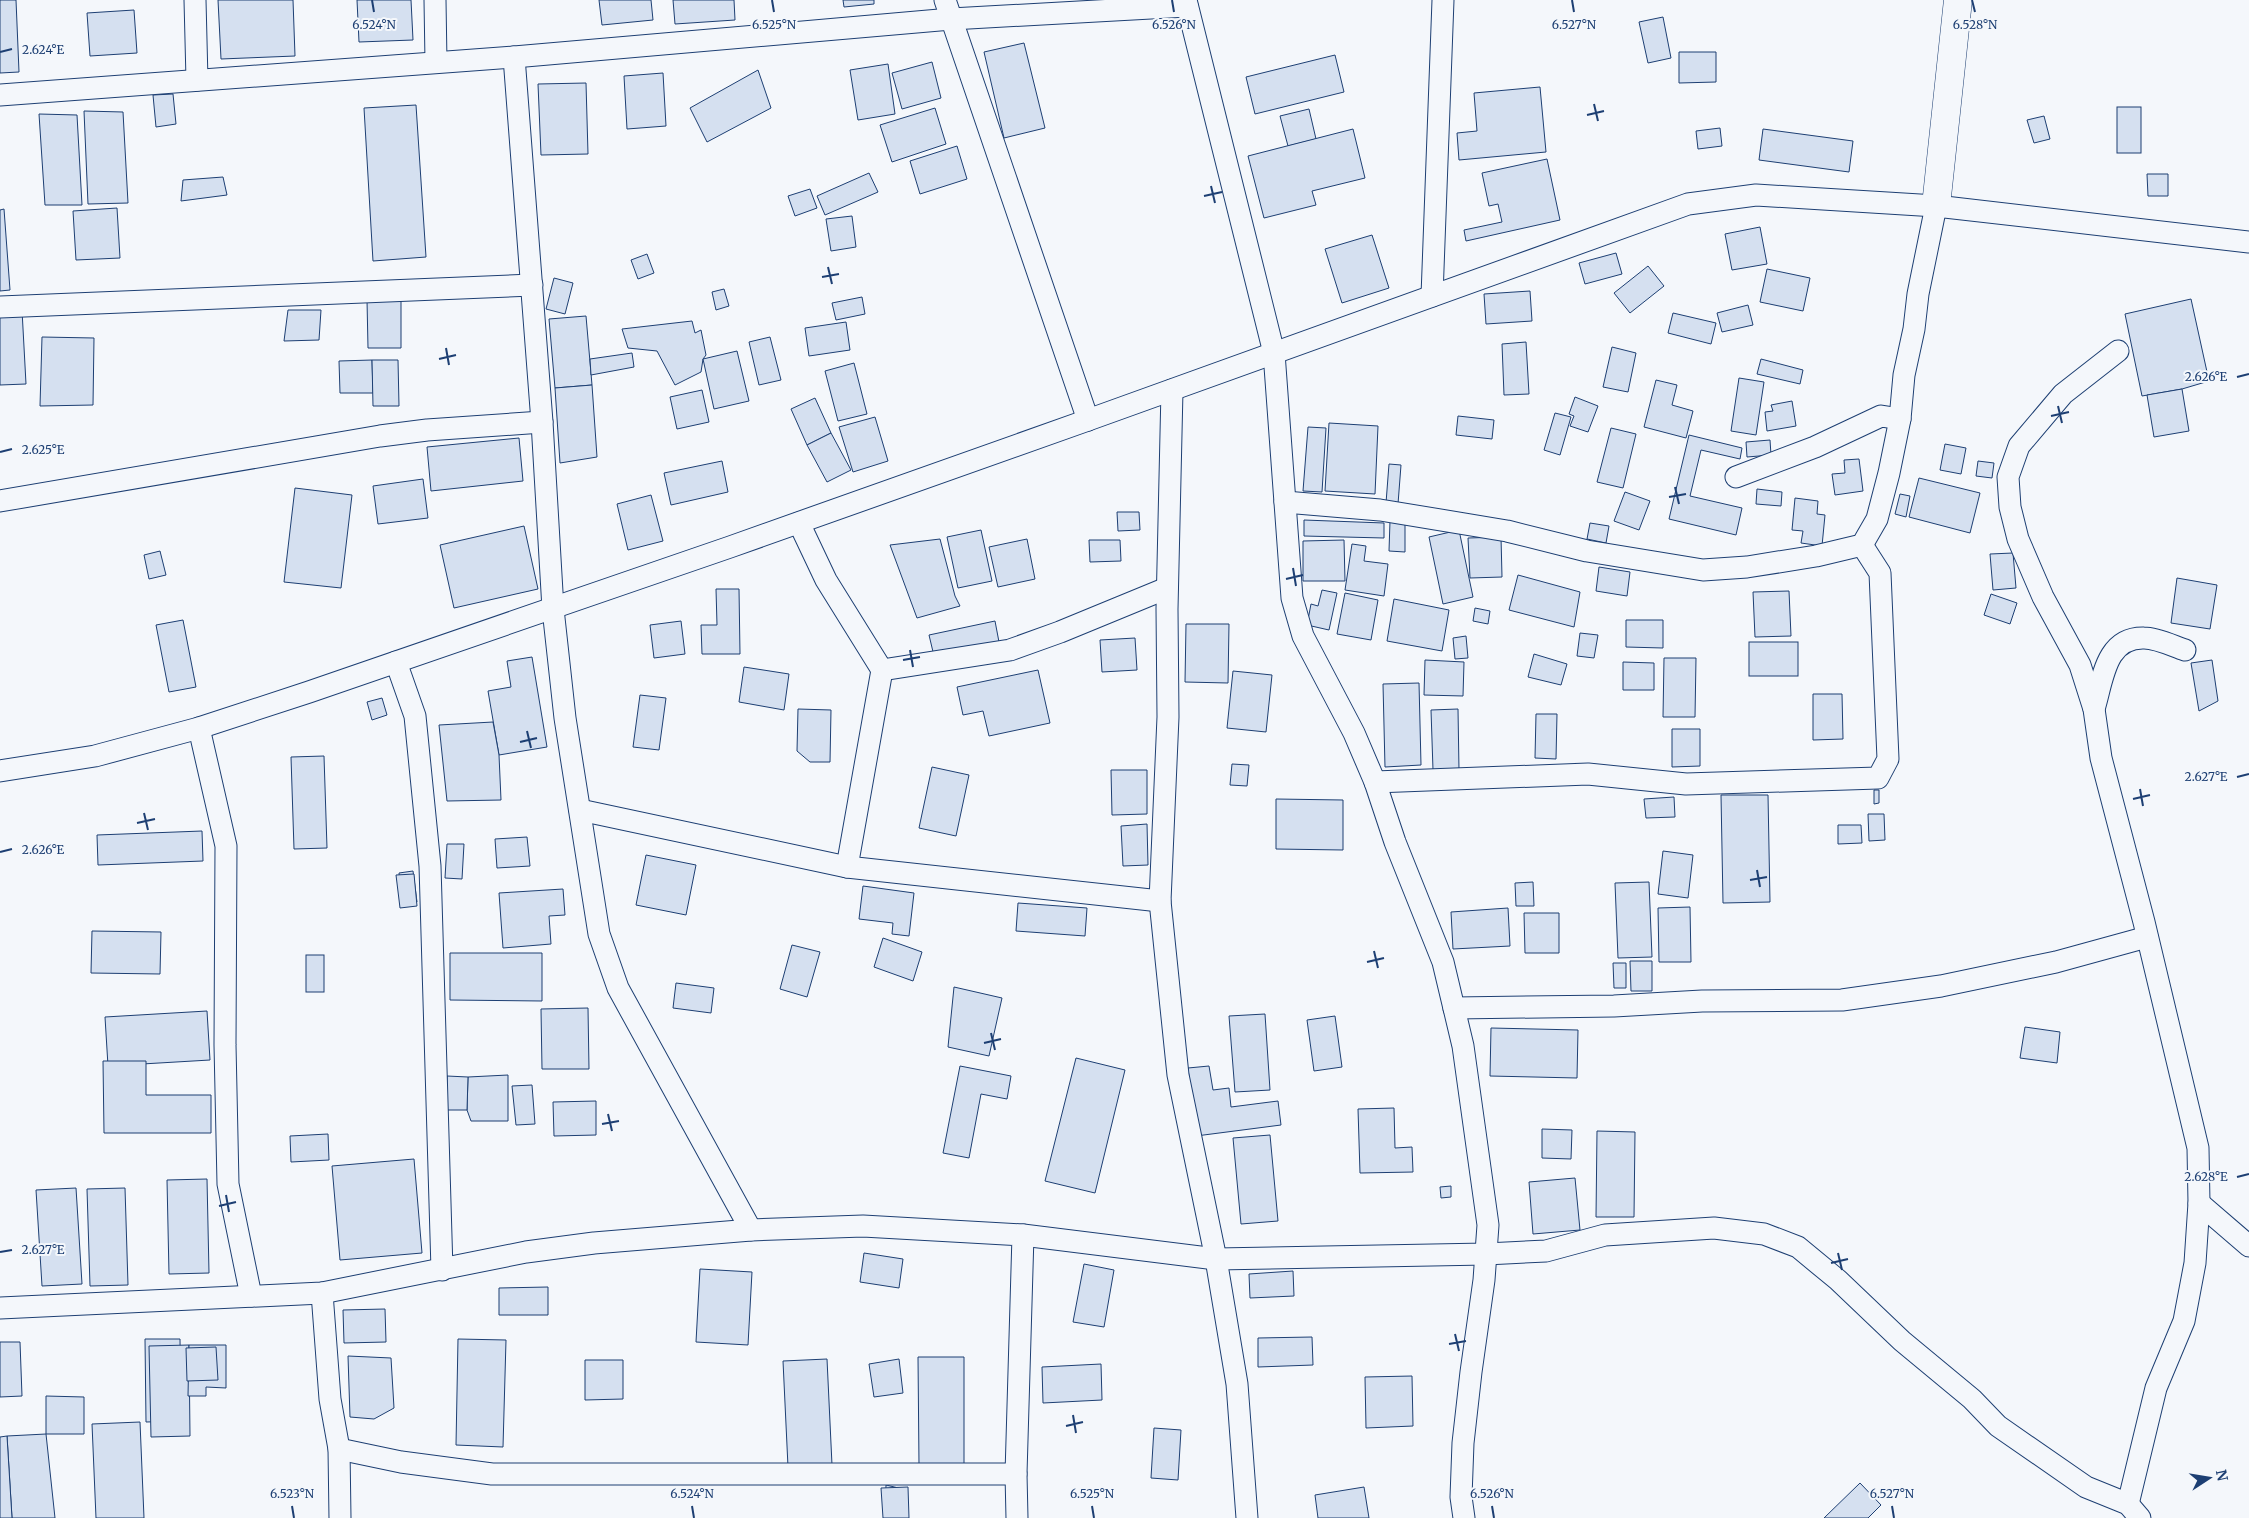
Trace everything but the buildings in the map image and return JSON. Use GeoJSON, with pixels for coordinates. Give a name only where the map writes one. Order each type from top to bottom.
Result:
{"type":"FeatureCollection","features":[{"type":"Feature","properties":{"kind":"street"},"geometry":{"type":"LineString","coordinates":[[195,0],[197,80]]}},
{"type":"Feature","properties":{"kind":"street"},"geometry":{"type":"LineString","coordinates":[[435,0],[436,62]]}},
{"type":"Feature","properties":{"kind":"street"},"geometry":{"type":"LineString","coordinates":[[1432,296],[1443,0]]}},
{"type":"Feature","properties":{"kind":"street"},"geometry":{"type":"LineString","coordinates":[[1862,546],[1876,519],[1889,473],[1900,419],[1904,375],[1936,206],[1958,0]]}},
{"type":"Feature","properties":{"kind":"street"},"geometry":{"type":"LineString","coordinates":[[0,95],[514,56],[948,9],[1187,3],[1274,353],[1292,598],[1303,636],[1354,733],[1375,782],[1395,842],[1443,962],[1463,1046],[1488,1225],[1463,1443],[1461,1497],[1464,1518]]}},
{"type":"Feature","properties":{"kind":"street"},"geometry":{"type":"LineString","coordinates":[[948,9],[1088,420]]}},
{"type":"Feature","properties":{"kind":"street"},"geometry":{"type":"LineString","coordinates":[[514,56],[542,422],[552,609],[564,718],[599,934],[618,988],[750,1230]]}},
{"type":"Feature","properties":{"kind":"street"},"geometry":{"type":"LineString","coordinates":[[0,771],[94,756],[199,728],[396,662],[799,523],[1688,204],[1756,195],[1936,206],[2249,242]]}},
{"type":"Feature","properties":{"kind":"street"},"geometry":{"type":"LineString","coordinates":[[0,307],[532,285]]}},
{"type":"Feature","properties":{"kind":"street"},"geometry":{"type":"LineString","coordinates":[[0,1308],[322,1293],[526,1252],[594,1243],[750,1230],[863,1226],[1023,1235],[1216,1259],[1486,1254],[1546,1251],[1605,1235],[1714,1228],[1764,1234],[1798,1247],[1838,1280],[1902,1341],[1972,1399],[1998,1426],[2086,1488],[2134,1511],[2156,1388],[2184,1321],[2195,1264],[2199,1202],[2198,1148],[2102,758],[2094,709],[2080,665],[2043,597],[2018,539],[2010,507],[2008,477],[2019,446],[2063,394],[2118,351]]}},
{"type":"Feature","properties":{"kind":"street"},"geometry":{"type":"LineString","coordinates":[[1172,390],[1168,588],[1168,717],[1160,901],[1178,1075],[1216,1259],[1237,1384],[1247,1518]]}},
{"type":"Feature","properties":{"kind":"street"},"geometry":{"type":"LineString","coordinates":[[1736,477],[1814,447],[1881,416],[1900,419]]}},
{"type":"Feature","properties":{"kind":"street"},"geometry":{"type":"LineString","coordinates":[[0,501],[380,436],[426,430],[542,422]]}},
{"type":"Feature","properties":{"kind":"street"},"geometry":{"type":"LineString","coordinates":[[1285,502],[1380,510],[1497,529],[1587,551],[1704,570],[1747,567],[1862,546]]}},
{"type":"Feature","properties":{"kind":"street"},"geometry":{"type":"LineString","coordinates":[[799,523],[826,580],[882,670],[847,867]]}},
{"type":"Feature","properties":{"kind":"street"},"geometry":{"type":"LineString","coordinates":[[1375,782],[1588,774],[1686,784],[1878,778],[1888,759],[1880,573],[1862,546]]}},
{"type":"Feature","properties":{"kind":"street"},"geometry":{"type":"LineString","coordinates":[[882,670],[1010,650],[1060,632],[1168,588]]}},
{"type":"Feature","properties":{"kind":"street"},"geometry":{"type":"LineString","coordinates":[[2094,709],[2111,653],[2120,643],[2144,638],[2185,650]]}},
{"type":"Feature","properties":{"kind":"street"},"geometry":{"type":"LineString","coordinates":[[396,662],[415,716],[430,866],[442,1270]]}},
{"type":"Feature","properties":{"kind":"street"},"geometry":{"type":"LineString","coordinates":[[199,728],[226,846],[225,1045],[228,1184],[251,1296]]}},
{"type":"Feature","properties":{"kind":"street"},"geometry":{"type":"LineString","coordinates":[[580,810],[847,867],[1160,901]]}},
{"type":"Feature","properties":{"kind":"street"},"geometry":{"type":"LineString","coordinates":[[1454,1008],[1614,1006],[1702,1001],[1842,1000],[1941,986],[2056,962],[2147,937]]}},
{"type":"Feature","properties":{"kind":"street"},"geometry":{"type":"LineString","coordinates":[[2199,1202],[2249,1246]]}},
{"type":"Feature","properties":{"kind":"street"},"geometry":{"type":"LineString","coordinates":[[1017,1518],[1016,1474],[1023,1235]]}},
{"type":"Feature","properties":{"kind":"street"},"geometry":{"type":"LineString","coordinates":[[322,1293],[330,1390],[339,1449],[340,1518]]}},
{"type":"Feature","properties":{"kind":"street"},"geometry":{"type":"LineString","coordinates":[[339,1449],[401,1462],[492,1474],[1016,1474]]}}]}
